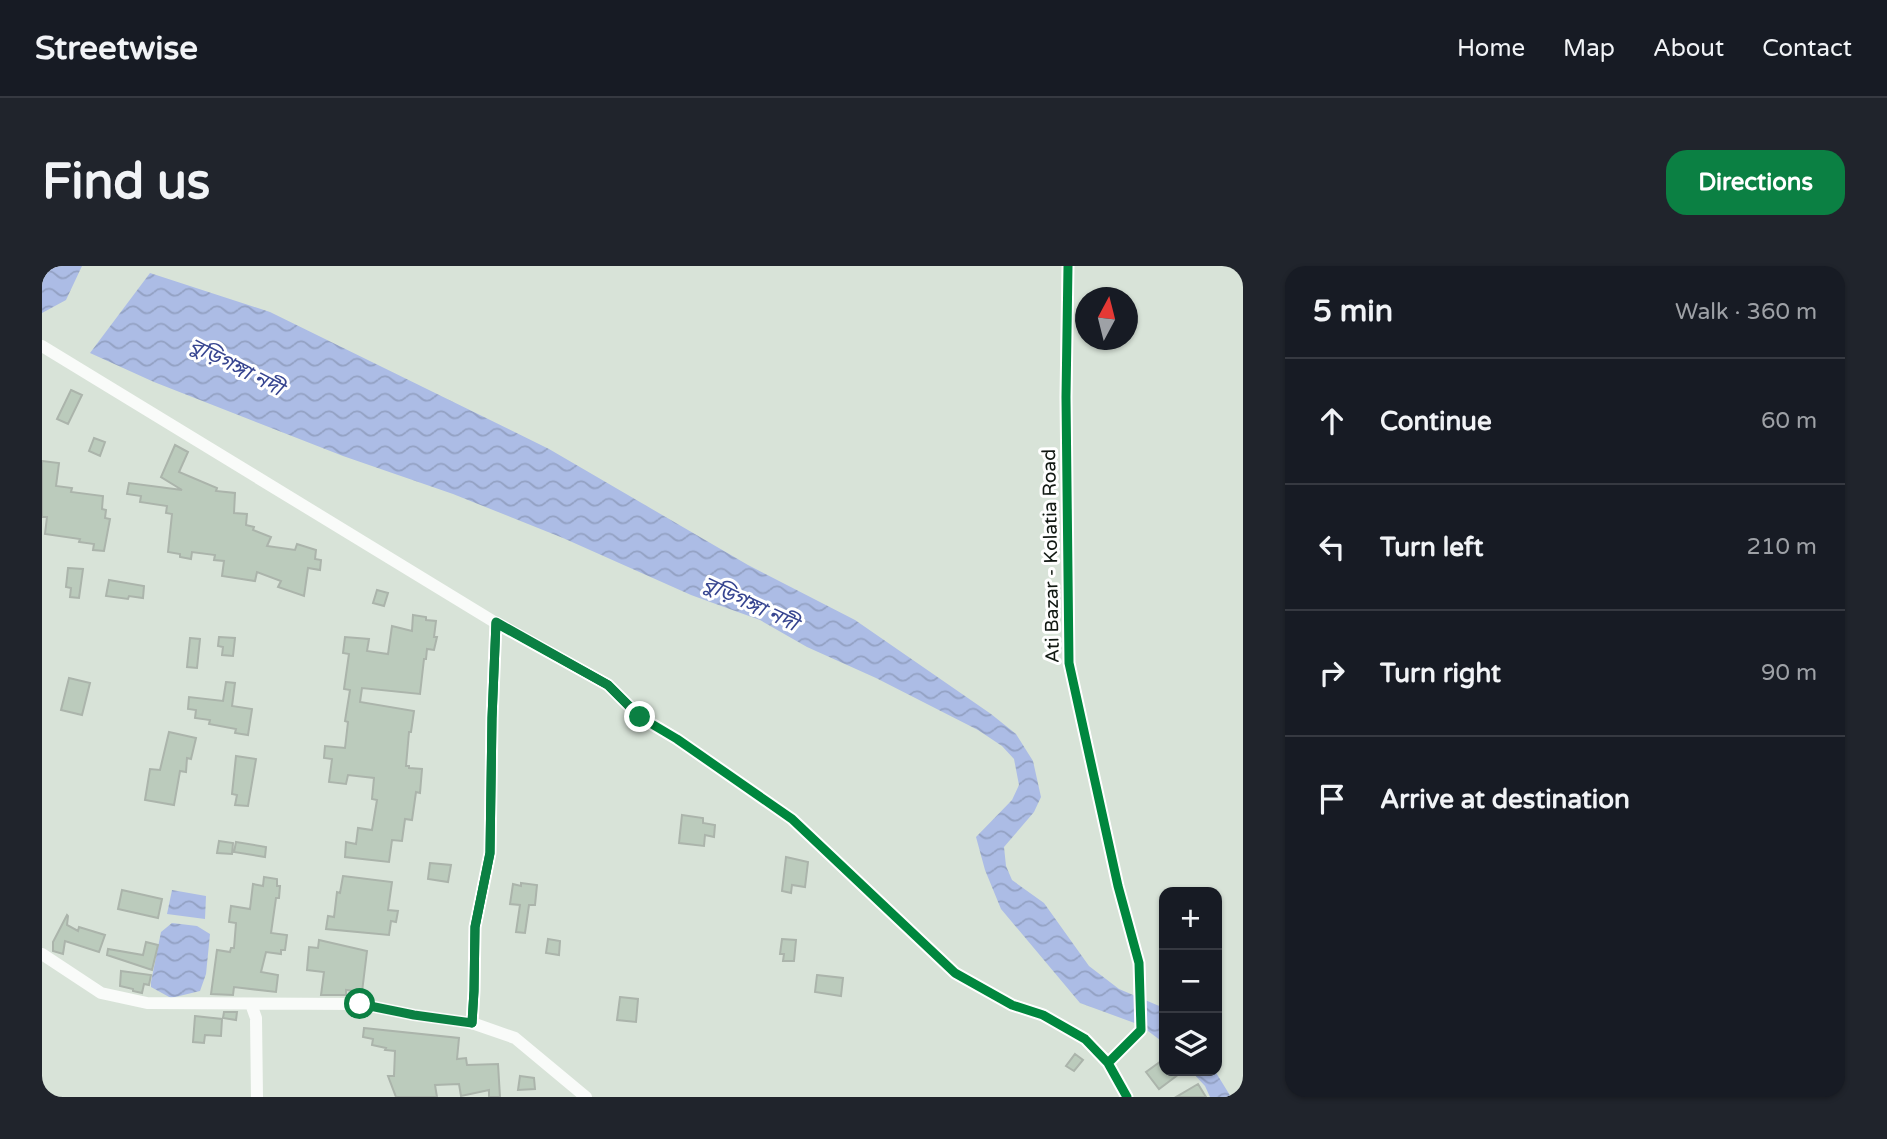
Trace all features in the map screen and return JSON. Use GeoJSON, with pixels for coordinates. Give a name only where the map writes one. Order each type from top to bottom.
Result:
{"type":"FeatureCollection","features":[{"type":"Feature","properties":{"kind":"street","name":"Ati Bazar - Kolatia Road"},"geometry":{"type":"LineString","coordinates":[[1068,266],[1066,397],[1069,663],[1118,886],[1139,963],[1141,1030],[1108,1063]]}},
{"type":"Feature","properties":{"kind":"street"},"geometry":{"type":"LineString","coordinates":[[42,346],[496,622],[608,685],[640,717],[677,739],[792,818],[955,973],[1012,1004],[1043,1015],[1085,1039],[1108,1063],[1127,1097]]}},
{"type":"Feature","properties":{"kind":"street"},"geometry":{"type":"LineString","coordinates":[[472,1023],[475,927],[490,853],[496,622]]}},
{"type":"Feature","properties":{"kind":"street"},"geometry":{"type":"LineString","coordinates":[[42,954],[101,993],[147,1003],[360,1004],[472,1023],[514,1038],[586,1097]]}},
{"type":"Feature","properties":{"kind":"street"},"geometry":{"type":"LineString","coordinates":[[251,1004],[256,1018],[257,1097]]}},
{"type":"Feature","properties":{"kind":"water"},"geometry":{"type":"Polygon","coordinates":[[[42,266],[82,266],[66,300],[42,313],[42,266]]]}},
{"type":"Feature","properties":{"kind":"water","name":"বুড়িগঙ্গা নদী"},"geometry":{"type":"Polygon","coordinates":[[[150,273],[270,312],[549,449],[748,565],[855,620],[1016,734],[1033,761],[1041,797],[1034,812],[1004,847],[1006,866],[1012,880],[1044,903],[1089,966],[1119,989],[1159,1006],[1159,1039],[1140,1025],[1080,1003],[1001,909],[985,870],[976,837],[1012,800],[1019,785],[1014,759],[1002,746],[978,730],[876,678],[807,647],[760,620],[691,595],[563,538],[453,494],[343,456],[154,382],[90,353],[150,273]]]}},
{"type":"Feature","properties":{"kind":"water"},"geometry":{"type":"Polygon","coordinates":[[[172,890],[206,896],[205,919],[167,914],[172,890]]]}},
{"type":"Feature","properties":{"kind":"water"},"geometry":{"type":"Polygon","coordinates":[[[172,923],[197,926],[210,934],[206,974],[200,991],[171,998],[151,987],[151,982],[161,932],[172,923]]]}},
{"type":"Feature","properties":{"kind":"water"},"geometry":{"type":"Polygon","coordinates":[[[1196,1076],[1218,1076],[1231,1097],[1210,1097],[1196,1076]]]}},
{"type":"Feature","properties":{"kind":"building"},"geometry":{"type":"Polygon","coordinates":[[[71,390],[82,395],[68,424],[57,419],[71,390]]]}},
{"type":"Feature","properties":{"kind":"building"},"geometry":{"type":"Polygon","coordinates":[[[94,438],[105,442],[100,456],[89,451],[94,438]]]}},
{"type":"Feature","properties":{"kind":"building"},"geometry":{"type":"Polygon","coordinates":[[[175,445],[188,452],[179,472],[217,488],[216,491],[235,493],[234,513],[247,514],[246,525],[271,537],[267,546],[295,550],[297,544],[316,550],[315,559],[321,560],[320,570],[308,568],[304,596],[278,587],[281,581],[257,572],[255,581],[222,576],[224,561],[214,560],[215,555],[192,552],[191,559],[168,552],[172,514],[166,513],[167,506],[140,502],[141,496],[127,494],[129,483],[182,490],[161,477],[175,445]]]}},
{"type":"Feature","properties":{"kind":"building"},"geometry":{"type":"Polygon","coordinates":[[[42,461],[59,463],[56,486],[72,488],[71,492],[103,496],[102,509],[106,510],[105,518],[110,519],[104,551],[93,550],[94,544],[79,542],[80,539],[45,534],[47,517],[42,517],[42,461]]]}},
{"type":"Feature","properties":{"kind":"building"},"geometry":{"type":"Polygon","coordinates":[[[68,568],[83,569],[79,598],[70,597],[71,588],[66,587],[68,568]]]}},
{"type":"Feature","properties":{"kind":"building"},"geometry":{"type":"Polygon","coordinates":[[[109,580],[144,586],[143,598],[106,596],[109,580]]]}},
{"type":"Feature","properties":{"kind":"building"},"geometry":{"type":"Polygon","coordinates":[[[377,590],[388,593],[384,606],[373,603],[377,590]]]}},
{"type":"Feature","properties":{"kind":"building"},"geometry":{"type":"Polygon","coordinates":[[[413,615],[436,621],[434,637],[437,637],[434,650],[427,649],[424,659],[420,694],[362,688],[360,702],[414,711],[406,766],[422,769],[420,793],[416,792],[412,820],[405,819],[402,841],[392,840],[389,862],[345,857],[346,842],[356,844],[358,828],[372,830],[377,800],[372,799],[374,778],[348,775],[346,784],[329,782],[332,759],[324,758],[325,746],[345,748],[348,722],[345,721],[350,690],[344,689],[349,654],[343,653],[345,637],[369,639],[367,651],[388,654],[392,626],[412,631],[413,615]]]}},
{"type":"Feature","properties":{"kind":"building"},"geometry":{"type":"Polygon","coordinates":[[[219,637],[235,638],[233,656],[222,655],[223,647],[218,646],[219,637]]]}},
{"type":"Feature","properties":{"kind":"building"},"geometry":{"type":"Polygon","coordinates":[[[190,638],[200,639],[197,668],[187,667],[190,638]]]}},
{"type":"Feature","properties":{"kind":"building"},"geometry":{"type":"Polygon","coordinates":[[[69,678],[90,683],[82,715],[61,710],[69,678]]]}},
{"type":"Feature","properties":{"kind":"building"},"geometry":{"type":"Polygon","coordinates":[[[226,682],[235,683],[232,706],[252,709],[248,735],[235,733],[236,729],[209,724],[210,720],[195,718],[196,710],[188,709],[189,697],[223,701],[226,682]]]}},
{"type":"Feature","properties":{"kind":"building"},"geometry":{"type":"Polygon","coordinates":[[[169,732],[196,738],[191,759],[187,758],[186,772],[180,771],[174,805],[145,800],[150,769],[160,770],[169,732]]]}},
{"type":"Feature","properties":{"kind":"building"},"geometry":{"type":"Polygon","coordinates":[[[236,756],[256,759],[248,806],[235,805],[237,795],[232,794],[236,756]]]}},
{"type":"Feature","properties":{"kind":"building"},"geometry":{"type":"Polygon","coordinates":[[[682,815],[703,818],[703,823],[715,825],[714,837],[705,835],[704,846],[679,843],[682,815]]]}},
{"type":"Feature","properties":{"kind":"building"},"geometry":{"type":"Polygon","coordinates":[[[219,841],[233,843],[232,854],[217,853],[219,841]]]}},
{"type":"Feature","properties":{"kind":"building"},"geometry":{"type":"Polygon","coordinates":[[[236,842],[266,847],[265,857],[234,852],[236,842]]]}},
{"type":"Feature","properties":{"kind":"building"},"geometry":{"type":"Polygon","coordinates":[[[786,857],[808,862],[805,887],[792,885],[791,893],[782,891],[786,857]]]}},
{"type":"Feature","properties":{"kind":"building"},"geometry":{"type":"Polygon","coordinates":[[[430,863],[451,865],[448,882],[428,879],[430,863]]]}},
{"type":"Feature","properties":{"kind":"building"},"geometry":{"type":"Polygon","coordinates":[[[343,876],[392,882],[388,910],[398,911],[396,922],[391,921],[389,935],[326,929],[328,916],[334,917],[337,892],[340,893],[343,876]]]}},
{"type":"Feature","properties":{"kind":"building"},"geometry":{"type":"Polygon","coordinates":[[[264,877],[277,879],[277,886],[280,886],[271,933],[287,935],[285,950],[281,950],[281,954],[266,952],[261,972],[278,975],[276,992],[234,987],[233,995],[211,994],[217,950],[230,952],[231,948],[234,948],[236,923],[229,922],[231,906],[250,909],[253,884],[263,886],[264,877]]]}},
{"type":"Feature","properties":{"kind":"building"},"geometry":{"type":"Polygon","coordinates":[[[521,883],[537,885],[535,905],[529,905],[525,933],[516,932],[520,905],[510,904],[513,884],[521,886],[521,883]]]}},
{"type":"Feature","properties":{"kind":"building"},"geometry":{"type":"Polygon","coordinates":[[[122,890],[162,899],[158,918],[118,909],[122,890]]]}},
{"type":"Feature","properties":{"kind":"building"},"geometry":{"type":"Polygon","coordinates":[[[67,915],[67,925],[78,931],[79,927],[105,935],[99,952],[65,941],[63,954],[53,951],[53,942],[67,915]]]}},
{"type":"Feature","properties":{"kind":"building"},"geometry":{"type":"Polygon","coordinates":[[[548,939],[560,941],[559,955],[546,953],[548,939]]]}},
{"type":"Feature","properties":{"kind":"building"},"geometry":{"type":"Polygon","coordinates":[[[782,939],[796,940],[794,961],[783,961],[784,954],[780,954],[782,939]]]}},
{"type":"Feature","properties":{"kind":"building"},"geometry":{"type":"Polygon","coordinates":[[[319,940],[367,951],[362,992],[346,990],[346,995],[321,995],[324,972],[307,970],[309,947],[318,948],[319,940]]]}},
{"type":"Feature","properties":{"kind":"building"},"geometry":{"type":"Polygon","coordinates":[[[146,942],[158,945],[152,970],[107,955],[108,949],[143,955],[146,942]]]}},
{"type":"Feature","properties":{"kind":"building"},"geometry":{"type":"Polygon","coordinates":[[[121,971],[151,975],[149,985],[144,984],[142,993],[120,986],[121,971]]]}},
{"type":"Feature","properties":{"kind":"building"},"geometry":{"type":"Polygon","coordinates":[[[817,975],[843,978],[841,996],[815,992],[817,975]]]}},
{"type":"Feature","properties":{"kind":"building"},"geometry":{"type":"Polygon","coordinates":[[[620,997],[638,999],[636,1022],[617,1020],[620,997]]]}},
{"type":"Feature","properties":{"kind":"building"},"geometry":{"type":"Polygon","coordinates":[[[224,1012],[237,1012],[236,1020],[223,1018],[224,1012]]]}},
{"type":"Feature","properties":{"kind":"building"},"geometry":{"type":"Polygon","coordinates":[[[195,1016],[222,1019],[221,1036],[205,1035],[204,1043],[193,1042],[195,1016]]]}},
{"type":"Feature","properties":{"kind":"building"},"geometry":{"type":"Polygon","coordinates":[[[364,1028],[459,1038],[457,1059],[466,1058],[467,1065],[498,1064],[500,1097],[489,1097],[489,1090],[461,1096],[459,1084],[435,1085],[437,1097],[396,1097],[388,1076],[394,1076],[395,1051],[372,1045],[373,1039],[363,1037],[364,1028]]]}},
{"type":"Feature","properties":{"kind":"building"},"geometry":{"type":"Polygon","coordinates":[[[1075,1054],[1083,1060],[1074,1071],[1066,1066],[1075,1054]]]}},
{"type":"Feature","properties":{"kind":"building"},"geometry":{"type":"Polygon","coordinates":[[[1159,1063],[1159,1076],[1176,1076],[1159,1089],[1146,1072],[1159,1063]]]}},
{"type":"Feature","properties":{"kind":"building"},"geometry":{"type":"Polygon","coordinates":[[[520,1076],[534,1078],[535,1089],[518,1090],[520,1076]]]}},
{"type":"Feature","properties":{"kind":"building"},"geometry":{"type":"Polygon","coordinates":[[[1198,1084],[1206,1097],[1176,1097],[1198,1084]]]}},
{"type":"Feature","properties":{"kind":"cycle path"},"geometry":{"type":"LineString","coordinates":[[1068,266],[1066,397],[1069,663],[1118,886],[1139,963],[1141,1030],[1108,1063],[1127,1097]]}},
{"type":"Feature","properties":{"kind":"cycle path"},"geometry":{"type":"LineString","coordinates":[[472,1023],[475,927],[490,853],[496,623],[608,685],[640,717],[677,739],[792,819],[955,973],[1012,1005],[1043,1015],[1085,1039],[1108,1063]]}},
{"type":"Feature","properties":{"kind":"route"},"geometry":{"type":"LineString","coordinates":[[360,1004],[472,1023],[475,927],[490,853],[496,622],[608,685],[640,717]]}}]}
